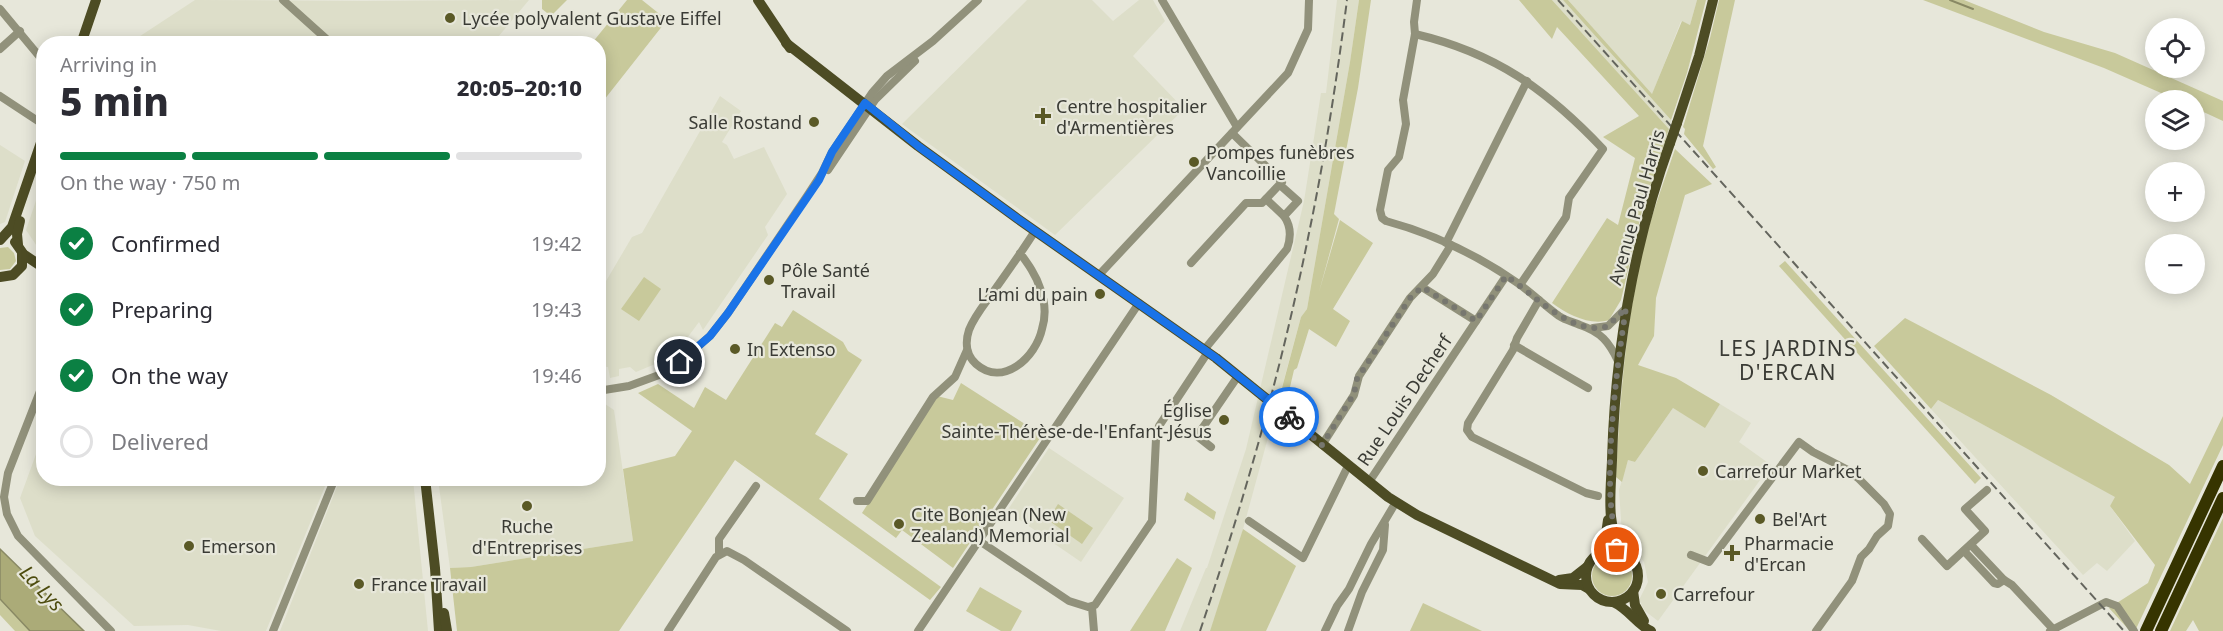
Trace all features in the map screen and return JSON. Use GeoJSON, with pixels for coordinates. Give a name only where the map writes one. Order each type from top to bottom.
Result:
{"type":"FeatureCollection","features":[{"type":"Feature","properties":{"kind":"highway"},"geometry":{"type":"LineString","coordinates":[[2146,631],[2223,466]]}},
{"type":"Feature","properties":{"kind":"highway"},"geometry":{"type":"LineString","coordinates":[[2161,631],[2223,498]]}},
{"type":"Feature","properties":{"kind":"main road"},"geometry":{"type":"LineString","coordinates":[[77,36],[88,0]]}},
{"type":"Feature","properties":{"kind":"main road"},"geometry":{"type":"LineString","coordinates":[[84,36],[96,0]]}},
{"type":"Feature","properties":{"kind":"main road"},"geometry":{"type":"LineString","coordinates":[[758,0],[786,43],[866,108],[1035,231],[1206,351],[1396,502],[1434,523],[1562,584],[1581,585],[1589,589],[1600,599],[1613,602],[1626,609],[1640,625],[1652,631]]}},
{"type":"Feature","properties":{"kind":"main road","name":"Avenue Paul Harris"},"geometry":{"type":"LineString","coordinates":[[1599,554],[1606,539],[1618,362],[1626,308],[1647,216],[1699,56],[1713,0]]}},
{"type":"Feature","properties":{"kind":"main road"},"geometry":{"type":"LineString","coordinates":[[0,240],[12,227],[36,157]]}},
{"type":"Feature","properties":{"kind":"main road"},"geometry":{"type":"LineString","coordinates":[[20,269],[23,262],[17,234],[36,176]]}},
{"type":"Feature","properties":{"kind":"main road"},"geometry":{"type":"LineString","coordinates":[[0,240],[11,240],[36,263]]}},
{"type":"Feature","properties":{"kind":"main road"},"geometry":{"type":"LineString","coordinates":[[0,286],[4,277],[20,269],[36,268]]}},
{"type":"Feature","properties":{"kind":"main road"},"geometry":{"type":"LineString","coordinates":[[426,486],[439,631]]}},
{"type":"Feature","properties":{"kind":"main road","name":"Avenue Paul Harris"},"geometry":{"type":"LineString","coordinates":[[1610,499],[1615,536],[1623,553]]}},
{"type":"Feature","properties":{"kind":"main road"},"geometry":{"type":"LineString","coordinates":[[1550,577],[1559,580],[1570,579],[1581,574],[1592,559],[1599,554],[1613,550],[1623,553],[1632,560],[1638,579],[1633,591],[1626,598],[1613,602]]}},
{"type":"Feature","properties":{"kind":"main road"},"geometry":{"type":"LineString","coordinates":[[1587,567],[1586,577],[1589,589]]}},
{"type":"Feature","properties":{"kind":"main road"},"geometry":{"type":"LineString","coordinates":[[435,568],[447,631]]}},
{"type":"Feature","properties":{"kind":"main road"},"geometry":{"type":"LineString","coordinates":[[1633,591],[1637,609],[1652,631]]}},
{"type":"Feature","properties":{"kind":"street"},"geometry":{"type":"LineString","coordinates":[[283,0],[323,36]]}},
{"type":"Feature","properties":{"kind":"street"},"geometry":{"type":"LineString","coordinates":[[606,390],[629,386],[646,380],[672,367],[699,347],[728,313],[819,180],[832,152],[866,108],[978,0]]}},
{"type":"Feature","properties":{"kind":"street"},"geometry":{"type":"LineString","coordinates":[[1162,0],[1234,130],[1298,201],[1284,216]]}},
{"type":"Feature","properties":{"kind":"street"},"geometry":{"type":"LineString","coordinates":[[1098,276],[1291,70],[1308,29],[1309,0]]}},
{"type":"Feature","properties":{"kind":"street"},"geometry":{"type":"LineString","coordinates":[[1417,0],[1414,22],[1416,34],[1402,99],[1406,124],[1399,157],[1388,170],[1380,210],[1382,218],[1449,244],[1506,276],[1563,319],[1589,328],[1606,339],[1618,362]]}},
{"type":"Feature","properties":{"kind":"street"},"geometry":{"type":"LineString","coordinates":[[0,9],[20,31],[36,54]]}},
{"type":"Feature","properties":{"kind":"street"},"geometry":{"type":"LineString","coordinates":[[0,49],[20,31]]}},
{"type":"Feature","properties":{"kind":"street"},"geometry":{"type":"LineString","coordinates":[[1416,34],[1447,42],[1480,55],[1527,81],[1567,112],[1603,149],[1569,198],[1566,217],[1520,285]]}},
{"type":"Feature","properties":{"kind":"street"},"geometry":{"type":"LineString","coordinates":[[1322,445],[1354,394],[1357,379],[1410,298],[1433,274],[1527,81]]}},
{"type":"Feature","properties":{"kind":"street"},"geometry":{"type":"LineString","coordinates":[[0,96],[36,120]]}},
{"type":"Feature","properties":{"kind":"street"},"geometry":{"type":"LineString","coordinates":[[1191,263],[1246,203],[1262,203],[1281,183]]}},
{"type":"Feature","properties":{"kind":"street"},"geometry":{"type":"LineString","coordinates":[[978,540],[1069,601],[1092,607],[1098,602],[1152,521],[1156,439],[1159,426],[1206,351],[1287,249],[1290,233],[1284,216],[1266,199]]}},
{"type":"Feature","properties":{"kind":"street"},"geometry":{"type":"LineString","coordinates":[[857,501],[867,501],[933,397],[951,382],[958,372],[967,350],[968,337],[974,320],[1035,231]]}},
{"type":"Feature","properties":{"kind":"street"},"geometry":{"type":"LineString","coordinates":[[967,350],[971,359],[978,366],[986,371],[999,372],[1013,369],[1023,362],[1037,344],[1044,322],[1044,302],[1036,278],[1020,253]]}},
{"type":"Feature","properties":{"kind":"street","name":"Rue Louis Decherf"},"geometry":{"type":"LineString","coordinates":[[1369,482],[1506,276]]}},
{"type":"Feature","properties":{"kind":"street"},"geometry":{"type":"LineString","coordinates":[[1422,287],[1476,321]]}},
{"type":"Feature","properties":{"kind":"street"},"geometry":{"type":"LineString","coordinates":[[1539,300],[1468,423],[1469,434],[1586,493],[1599,496]]}},
{"type":"Feature","properties":{"kind":"street"},"geometry":{"type":"LineString","coordinates":[[918,631],[1139,303]]}},
{"type":"Feature","properties":{"kind":"street"},"geometry":{"type":"LineString","coordinates":[[1589,328],[1608,326],[1626,308]]}},
{"type":"Feature","properties":{"kind":"street"},"geometry":{"type":"LineString","coordinates":[[1514,345],[1588,388]]}},
{"type":"Feature","properties":{"kind":"street"},"geometry":{"type":"LineString","coordinates":[[1211,447],[1197,436],[1238,376]]}},
{"type":"Feature","properties":{"kind":"street"},"geometry":{"type":"LineString","coordinates":[[36,401],[8,473],[4,497],[7,514],[18,536],[111,631]]}},
{"type":"Feature","properties":{"kind":"street"},"geometry":{"type":"LineString","coordinates":[[1691,555],[1709,562],[1799,442],[1846,469],[1887,507],[1890,520],[1887,528],[1877,536],[1861,557],[1852,581],[1816,631]]}},
{"type":"Feature","properties":{"kind":"street"},"geometry":{"type":"LineString","coordinates":[[1249,521],[1303,558],[1348,466]]}},
{"type":"Feature","properties":{"kind":"street"},"geometry":{"type":"LineString","coordinates":[[273,631],[332,486]]}},
{"type":"Feature","properties":{"kind":"street"},"geometry":{"type":"LineString","coordinates":[[668,631],[719,554],[720,539],[756,486]]}},
{"type":"Feature","properties":{"kind":"street"},"geometry":{"type":"LineString","coordinates":[[1922,538],[1947,566],[1985,531],[1965,509],[1987,490]]}},
{"type":"Feature","properties":{"kind":"street"},"geometry":{"type":"LineString","coordinates":[[1325,631],[1336,606],[1343,598],[1396,502]]}},
{"type":"Feature","properties":{"kind":"street"},"geometry":{"type":"LineString","coordinates":[[1348,631],[1362,592],[1383,550],[1387,520]]}},
{"type":"Feature","properties":{"kind":"street"},"geometry":{"type":"LineString","coordinates":[[1967,548],[2012,585],[2051,630],[2092,607],[2109,602],[2117,606],[2134,631]]}},
{"type":"Feature","properties":{"kind":"street"},"geometry":{"type":"LineString","coordinates":[[719,554],[727,551],[732,553],[847,631]]}},
{"type":"Feature","properties":{"kind":"street"},"geometry":{"type":"LineString","coordinates":[[1343,598],[1358,605]]}},
{"type":"Feature","properties":{"kind":"street"},"geometry":{"type":"LineString","coordinates":[[1092,607],[1094,631]]}},
{"type":"Feature","properties":{"kind":"shaded area"},"geometry":{"type":"Polygon","coordinates":[[[195,0],[529,0],[499,36],[140,36],[195,0]]]}},
{"type":"Feature","properties":{"kind":"shaded area"},"geometry":{"type":"Polygon","coordinates":[[[542,0],[567,0],[551,16],[542,9],[542,0]]]}},
{"type":"Feature","properties":{"kind":"shaded area"},"geometry":{"type":"Polygon","coordinates":[[[627,0],[642,0],[667,20],[606,97],[606,36],[598,36],[627,0]]]}},
{"type":"Feature","properties":{"kind":"shaded area","name":"Centre hospitalier d'Armentières"},"geometry":{"type":"Polygon","coordinates":[[[1027,0],[1092,0],[1113,21],[1139,0],[1153,0],[1165,21],[1133,56],[1184,109],[1055,235],[902,124],[1027,0]]]}},
{"type":"Feature","properties":{"kind":"shaded area"},"geometry":{"type":"Polygon","coordinates":[[[1337,0],[1359,0],[1307,309],[1301,317],[1234,562],[1210,631],[1180,631],[1207,568],[1246,449],[1304,201],[1321,93],[1326,93],[1337,0]]]}},
{"type":"Feature","properties":{"kind":"shaded area"},"geometry":{"type":"Polygon","coordinates":[[[1359,0],[1371,0],[1358,88],[1334,214],[1339,219],[1319,292],[1340,220],[1373,243],[1333,309],[1350,321],[1336,347],[1309,329],[1297,368],[1294,370],[1286,404],[1279,399],[1301,317],[1307,309],[1359,0]]]}},
{"type":"Feature","properties":{"kind":"shaded area"},"geometry":{"type":"Polygon","coordinates":[[[1519,0],[1552,0],[1669,129],[1642,211],[1621,300],[1609,320],[1595,322],[1580,318],[1552,303],[1607,218],[1618,225],[1635,158],[1603,137],[1639,116],[1557,27],[1552,39],[1519,0]]]}},
{"type":"Feature","properties":{"kind":"shaded area"},"geometry":{"type":"Polygon","coordinates":[[[1552,0],[1563,0],[1671,120],[1669,129],[1552,0]]]}},
{"type":"Feature","properties":{"kind":"shaded area"},"geometry":{"type":"Polygon","coordinates":[[[1563,0],[1568,0],[1652,94],[1682,21],[1690,25],[1697,0],[1706,0],[1687,73],[1671,120],[1563,0]]]}},
{"type":"Feature","properties":{"kind":"shaded area"},"geometry":{"type":"Polygon","coordinates":[[[1568,0],[1697,0],[1690,25],[1681,21],[1652,95],[1568,0]]]}},
{"type":"Feature","properties":{"kind":"shaded area"},"geometry":{"type":"Polygon","coordinates":[[[1719,0],[1735,0],[1703,146],[1716,167],[1713,169],[1684,134],[1683,127],[1719,0]]]}},
{"type":"Feature","properties":{"kind":"shaded area"},"geometry":{"type":"Polygon","coordinates":[[[1923,0],[1964,0],[2044,32],[2115,53],[2145,66],[2145,78],[2171,78],[2198,90],[2154,90],[2104,68],[1923,0]]]}},
{"type":"Feature","properties":{"kind":"shaded area"},"geometry":{"type":"Polygon","coordinates":[[[2205,93],[2223,101],[2223,121],[2205,113],[2205,93]]]}},
{"type":"Feature","properties":{"kind":"shaded area"},"geometry":{"type":"Polygon","coordinates":[[[720,96],[741,111],[722,142],[727,145],[734,159],[764,147],[787,194],[765,227],[768,235],[703,330],[699,322],[679,349],[655,364],[636,372],[630,367],[619,369],[619,376],[610,378],[608,367],[606,367],[606,281],[632,237],[642,233],[720,96]]]}},
{"type":"Feature","properties":{"kind":"shaded area"},"geometry":{"type":"Polygon","coordinates":[[[0,145],[25,161],[5,222],[0,224],[0,145]]]}},
{"type":"Feature","properties":{"kind":"shaded area"},"geometry":{"type":"Polygon","coordinates":[[[1675,149],[1712,184],[1685,195],[1656,298],[1654,336],[1638,365],[1676,378],[1720,404],[1705,428],[1673,408],[1635,462],[1628,460],[1622,482],[1616,477],[1622,387],[1633,299],[1648,229],[1675,149]]]}},
{"type":"Feature","properties":{"kind":"shaded area"},"geometry":{"type":"Polygon","coordinates":[[[36,201],[36,245],[26,230],[36,201]]]}},
{"type":"Feature","properties":{"kind":"shaded area"},"geometry":{"type":"Polygon","coordinates":[[[8,247],[14,253],[16,261],[10,269],[0,270],[0,248],[8,247]]]}},
{"type":"Feature","properties":{"kind":"shaded area"},"geometry":{"type":"Polygon","coordinates":[[[1785,261],[1981,478],[1975,484],[1779,266],[1785,261]]]}},
{"type":"Feature","properties":{"kind":"shaded area"},"geometry":{"type":"Polygon","coordinates":[[[644,277],[661,289],[639,321],[621,309],[644,277]]]}},
{"type":"Feature","properties":{"kind":"shaded area"},"geometry":{"type":"Polygon","coordinates":[[[793,310],[843,342],[848,351],[862,360],[815,434],[848,454],[819,499],[941,587],[930,600],[735,460],[619,631],[457,631],[450,568],[471,567],[633,541],[623,469],[675,456],[692,431],[638,393],[658,384],[694,408],[705,387],[726,400],[775,323],[782,327],[793,310]]]}},
{"type":"Feature","properties":{"kind":"shaded area"},"geometry":{"type":"Polygon","coordinates":[[[1905,318],[2051,395],[2169,465],[2190,484],[2223,416],[2223,445],[2135,631],[2130,631],[2109,608],[2148,583],[2155,565],[2110,506],[2115,497],[1938,400],[1931,409],[1874,346],[1905,318]]]}},
{"type":"Feature","properties":{"kind":"shaded area"},"geometry":{"type":"Polygon","coordinates":[[[961,383],[1042,435],[953,568],[902,530],[896,538],[862,513],[937,396],[953,400],[961,383]]]}},
{"type":"Feature","properties":{"kind":"shaded area"},"geometry":{"type":"Polygon","coordinates":[[[1938,400],[2116,497],[2110,506],[2135,541],[2107,571],[2097,563],[2083,575],[1931,409],[1938,400]]]}},
{"type":"Feature","properties":{"kind":"shaded area"},"geometry":{"type":"Polygon","coordinates":[[[1720,404],[1751,423],[1739,442],[1771,465],[1658,621],[1645,611],[1639,600],[1648,582],[1644,562],[1622,534],[1619,490],[1628,460],[1635,462],[1673,408],[1705,427],[1720,404]]]}},
{"type":"Feature","properties":{"kind":"shaded area"},"geometry":{"type":"Polygon","coordinates":[[[606,405],[614,410],[633,541],[471,567],[450,568],[439,486],[606,486],[606,405]]]}},
{"type":"Feature","properties":{"kind":"shaded area"},"geometry":{"type":"Polygon","coordinates":[[[1049,448],[1124,498],[1081,562],[1007,511],[1049,448]]]}},
{"type":"Feature","properties":{"kind":"shaded area"},"geometry":{"type":"Polygon","coordinates":[[[36,454],[36,486],[325,486],[266,631],[221,631],[188,625],[134,626],[35,536],[20,498],[36,454]]]}},
{"type":"Feature","properties":{"kind":"shaded area"},"geometry":{"type":"Polygon","coordinates":[[[337,486],[414,486],[428,631],[280,631],[337,486]]]}},
{"type":"Feature","properties":{"kind":"shaded area"},"geometry":{"type":"Polygon","coordinates":[[[1187,492],[1216,512],[1214,520],[1184,500],[1187,492]]]}},
{"type":"Feature","properties":{"kind":"shaded area"},"geometry":{"type":"Polygon","coordinates":[[[1058,504],[1093,528],[1082,544],[1048,520],[1058,504]]]}},
{"type":"Feature","properties":{"kind":"shaded area"},"geometry":{"type":"Polygon","coordinates":[[[2223,518],[2223,631],[2199,631],[2193,620],[2186,631],[2170,631],[2223,518]]]}},
{"type":"Feature","properties":{"kind":"shaded area"},"geometry":{"type":"Polygon","coordinates":[[[1243,529],[1296,566],[1266,631],[1210,631],[1243,529]]]}},
{"type":"Feature","properties":{"kind":"shaded area"},"geometry":{"type":"Polygon","coordinates":[[[0,549],[84,631],[30,631],[0,599],[0,549]]]}},
{"type":"Feature","properties":{"kind":"shaded area"},"geometry":{"type":"Polygon","coordinates":[[[1612,556],[1626,562],[1632,576],[1626,590],[1612,596],[1598,590],[1592,576],[1598,562],[1612,556]]]}},
{"type":"Feature","properties":{"kind":"shaded area"},"geometry":{"type":"Polygon","coordinates":[[[1177,558],[1192,568],[1165,631],[1130,631],[1177,558]]]}},
{"type":"Feature","properties":{"kind":"shaded area"},"geometry":{"type":"Polygon","coordinates":[[[980,587],[1022,611],[1011,631],[1001,631],[966,611],[980,587]]]}},
{"type":"Feature","properties":{"kind":"shaded area"},"geometry":{"type":"Polygon","coordinates":[[[0,599],[30,631],[15,631],[0,615],[0,599]]]}},
{"type":"Feature","properties":{"kind":"shaded area"},"geometry":{"type":"Polygon","coordinates":[[[1423,603],[1482,631],[1410,631],[1423,603]]]}},
{"type":"Feature","properties":{"kind":"waterway"},"geometry":{"type":"LineString","coordinates":[[1950,0],[1973,9]]}},
{"type":"Feature","properties":{"kind":"railway"},"geometry":{"type":"LineString","coordinates":[[1200,631],[1247,484],[1287,334],[1320,175],[1347,0]]}},
{"type":"Feature","properties":{"kind":"railway"},"geometry":{"type":"LineString","coordinates":[[1558,0],[2124,631]]}},
{"type":"Feature","properties":{"kind":"way so far"},"geometry":{"type":"LineString","coordinates":[[1289,417],[1322,445],[1354,394],[1357,379],[1410,298],[1422,287],[1476,321],[1506,276],[1560,317],[1589,328],[1608,326],[1626,308],[1614,398],[1612,436],[1611,510],[1615,536],[1623,553],[1617,550]]}},
{"type":"Feature","properties":{"kind":"place","name":"Lycée polyvalent Gustave Eiffel"},"geometry":{"type":"Point","coordinates":[450,18]}},
{"type":"Feature","properties":{"kind":"place","name":"Centre hospitalier d'Armentières"},"geometry":{"type":"Point","coordinates":[1043,116]}},
{"type":"Feature","properties":{"kind":"place","name":"Salle Rostand"},"geometry":{"type":"Point","coordinates":[814,122]}},
{"type":"Feature","properties":{"kind":"place","name":"Pompes funèbres Vancoillie"},"geometry":{"type":"Point","coordinates":[1194,162]}},
{"type":"Feature","properties":{"kind":"place","name":"Pôle Santé Travail"},"geometry":{"type":"Point","coordinates":[769,280]}},
{"type":"Feature","properties":{"kind":"place","name":"L’ami du pain"},"geometry":{"type":"Point","coordinates":[1100,294]}},
{"type":"Feature","properties":{"kind":"place","name":"In Extenso"},"geometry":{"type":"Point","coordinates":[735,349]}},
{"type":"Feature","properties":{"kind":"place","name":"Église Sainte-Thérèse-de-l'Enfant-Jésus"},"geometry":{"type":"Point","coordinates":[1224,420]}},
{"type":"Feature","properties":{"kind":"place","name":"Carrefour Market"},"geometry":{"type":"Point","coordinates":[1703,471]}},
{"type":"Feature","properties":{"kind":"place","name":"Ruche d'Entreprises"},"geometry":{"type":"Point","coordinates":[527,506]}},
{"type":"Feature","properties":{"kind":"place","name":"Bel'Art"},"geometry":{"type":"Point","coordinates":[1760,519]}},
{"type":"Feature","properties":{"kind":"place","name":"Cite Bonjean (New Zealand) Memorial"},"geometry":{"type":"Point","coordinates":[899,524]}},
{"type":"Feature","properties":{"kind":"place","name":"Emerson"},"geometry":{"type":"Point","coordinates":[189,546]}},
{"type":"Feature","properties":{"kind":"place","name":"Pharmacie d'Ercan"},"geometry":{"type":"Point","coordinates":[1732,553]}},
{"type":"Feature","properties":{"kind":"place","name":"France Travail"},"geometry":{"type":"Point","coordinates":[359,584]}},
{"type":"Feature","properties":{"kind":"place","name":"Carrefour"},"geometry":{"type":"Point","coordinates":[1661,594]}},
{"type":"Feature","properties":{"kind":"district","name":"LES JARDINS D'ERCAN"},"geometry":{"type":"Point","coordinates":[1788,360]}},
{"type":"Feature","properties":{"kind":"route"},"geometry":{"type":"LineString","coordinates":[[680,362],[710,336],[728,313],[819,180],[832,152],[865,103],[918,146],[1018,219],[1216,358],[1289,417]]}},
{"type":"Feature","properties":{"kind":"water label","name":"La Lys"},"geometry":{"type":"Point","coordinates":[42,588]}}]}
